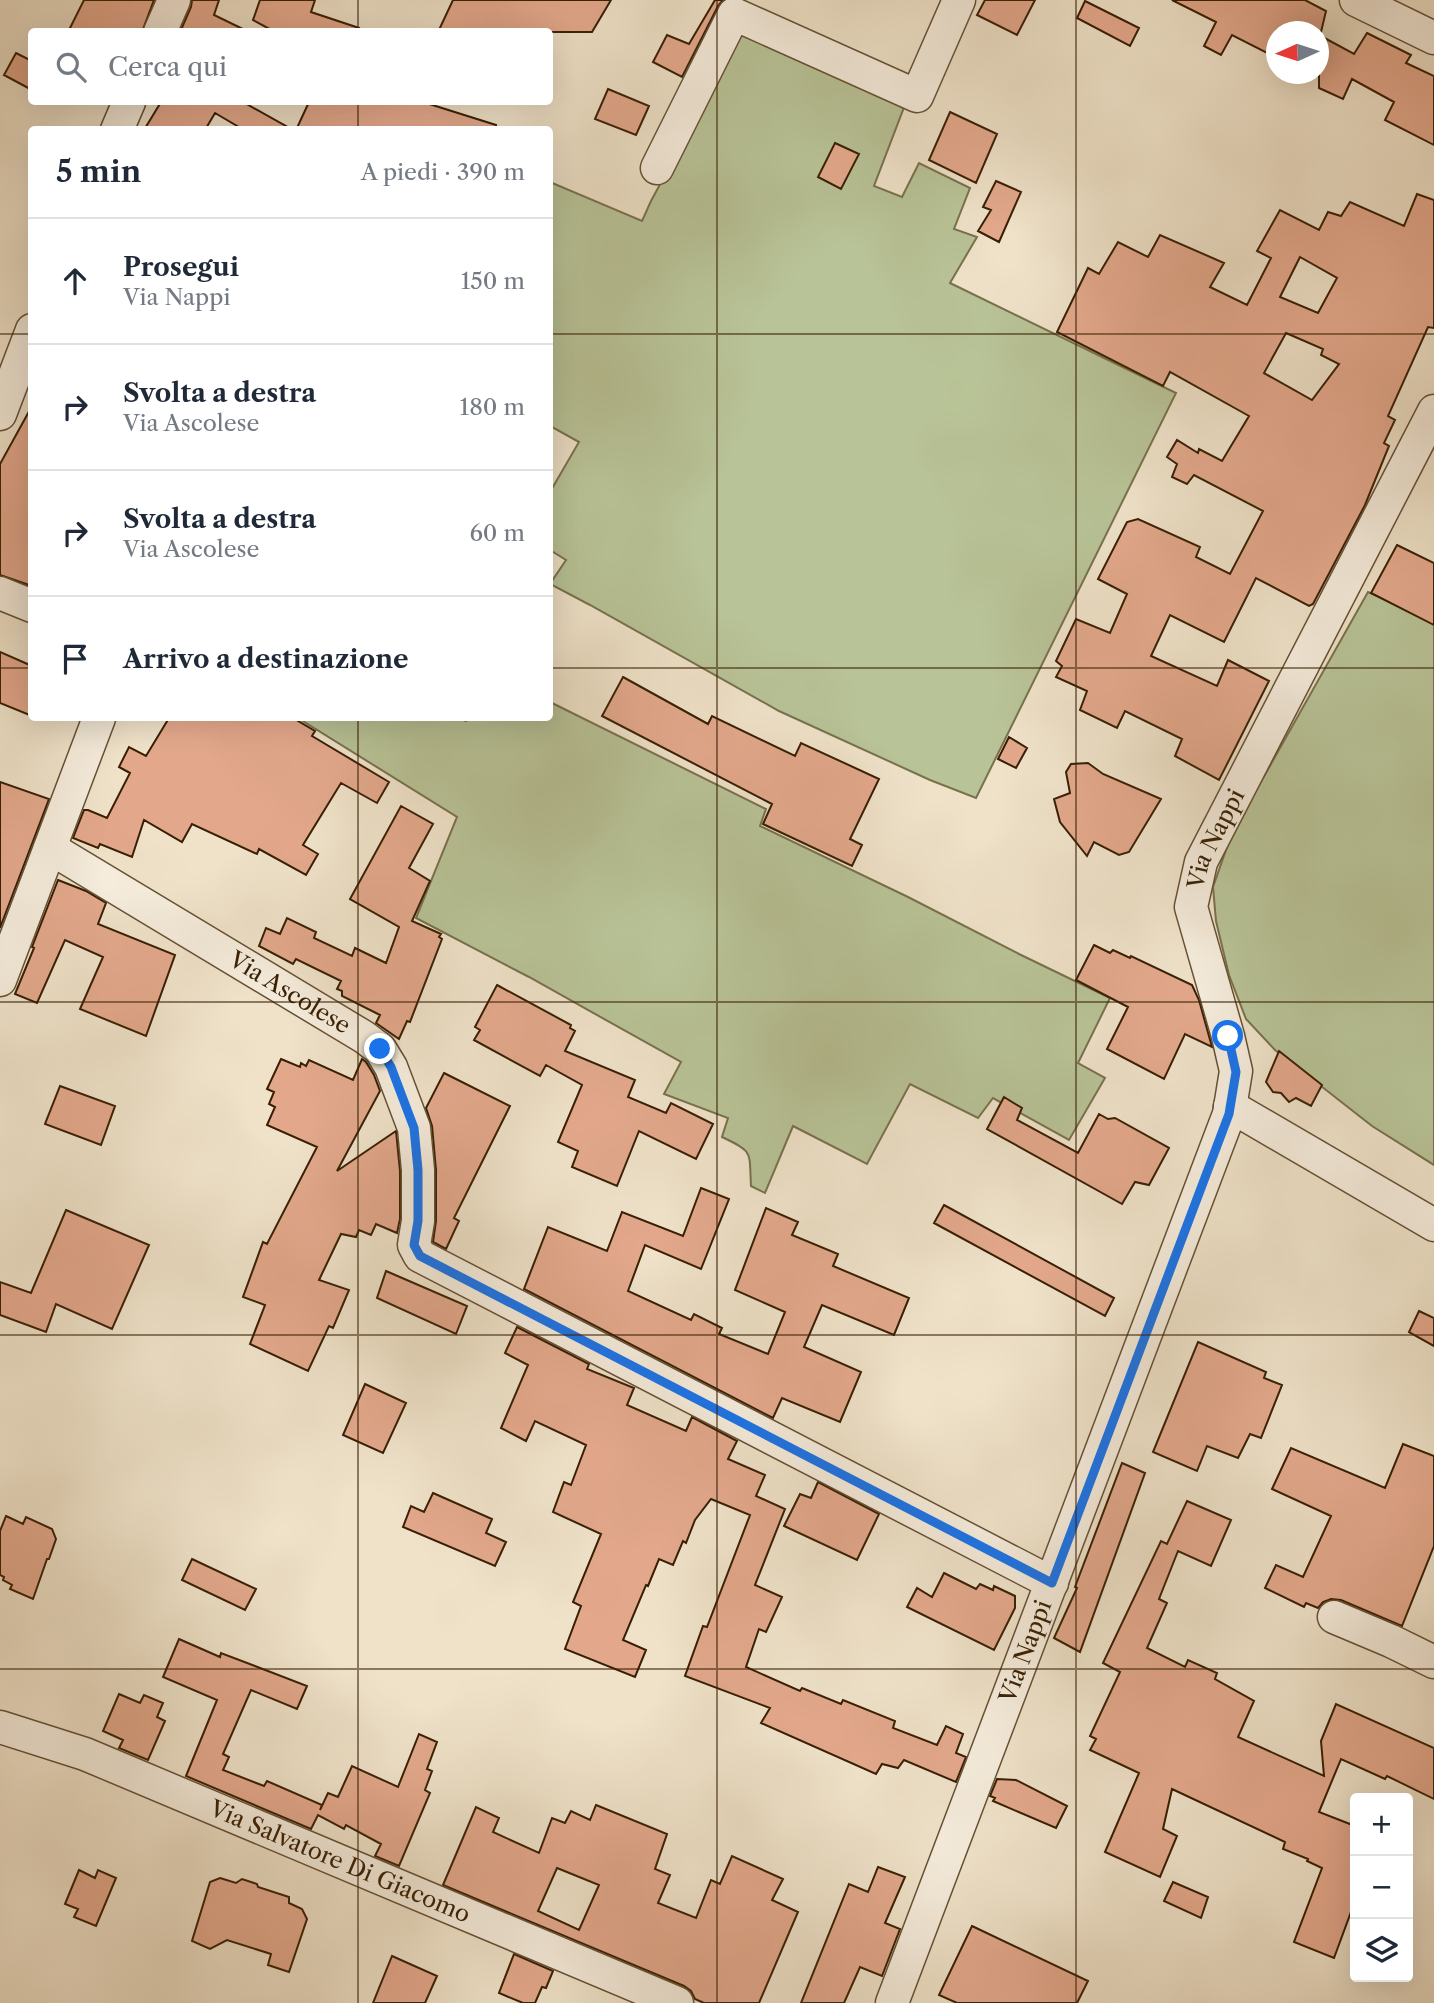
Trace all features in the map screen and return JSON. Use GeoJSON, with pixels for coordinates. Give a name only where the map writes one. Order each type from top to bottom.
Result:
{"type":"FeatureCollection","features":[{"type":"Feature","properties":{"kind":"street"},"geometry":{"type":"LineString","coordinates":[[162,28],[174,0]]}},
{"type":"Feature","properties":{"kind":"street"},"geometry":{"type":"LineString","coordinates":[[657,168],[734,14],[917,96],[959,0]]}},
{"type":"Feature","properties":{"kind":"street"},"geometry":{"type":"LineString","coordinates":[[1356,0],[1434,38]]}},
{"type":"Feature","properties":{"kind":"street"},"geometry":{"type":"LineString","coordinates":[[119,126],[128,105]]}},
{"type":"Feature","properties":{"kind":"street"},"geometry":{"type":"LineString","coordinates":[[0,414],[28,340]]}},
{"type":"Feature","properties":{"kind":"street","name":"Via Nappi"},"geometry":{"type":"LineString","coordinates":[[892,2003],[1229,1114],[1236,1072],[1191,907],[1201,862],[1434,411]]}},
{"type":"Feature","properties":{"kind":"street"},"geometry":{"type":"LineString","coordinates":[[0,593],[28,604]]}},
{"type":"Feature","properties":{"kind":"street"},"geometry":{"type":"LineString","coordinates":[[0,980],[98,721]]}},
{"type":"Feature","properties":{"kind":"street","name":"Via Ascolese"},"geometry":{"type":"LineString","coordinates":[[50,848],[365,1037],[380,1049],[391,1067],[414,1128],[418,1170],[418,1221],[414,1245],[420,1256],[1052,1583]]}},
{"type":"Feature","properties":{"kind":"street"},"geometry":{"type":"LineString","coordinates":[[1230,1106],[1434,1225]]}},
{"type":"Feature","properties":{"kind":"street"},"geometry":{"type":"LineString","coordinates":[[1334,1618],[1434,1662]]}},
{"type":"Feature","properties":{"kind":"street","name":"Via Salvatore Di Giacomo"},"geometry":{"type":"LineString","coordinates":[[0,1727],[98,1760],[677,2003]]}},
{"type":"Feature","properties":{"kind":"green space"},"geometry":{"type":"Polygon","coordinates":[[[744,29],[906,102],[874,186],[902,197],[919,163],[970,188],[954,229],[977,237],[950,283],[1176,393],[976,798],[930,780],[779,711],[553,586],[553,580],[566,560],[553,552],[553,487],[579,442],[553,428],[553,183],[642,221],[744,29]]]}},
{"type":"Feature","properties":{"kind":"green space"},"geometry":{"type":"Polygon","coordinates":[[[1368,592],[1434,620],[1434,1165],[1372,1126],[1275,1050],[1246,1019],[1229,975],[1216,921],[1213,887],[1232,833],[1368,592]]]}},
{"type":"Feature","properties":{"kind":"green space"},"geometry":{"type":"Polygon","coordinates":[[[553,703],[766,809],[760,826],[1110,998],[1078,1063],[1105,1078],[1069,1140],[993,1098],[978,1118],[910,1084],[867,1164],[793,1126],[765,1193],[751,1186],[749,1159],[745,1150],[722,1137],[728,1118],[664,1094],[681,1062],[529,977],[416,918],[457,817],[303,721],[553,721],[553,703]]]}},
{"type":"Feature","properties":{"kind":"building"},"geometry":{"type":"Polygon","coordinates":[[[84,0],[154,0],[144,28],[70,28],[84,0]]]}},
{"type":"Feature","properties":{"kind":"building"},"geometry":{"type":"Polygon","coordinates":[[[192,0],[219,0],[214,15],[241,28],[182,28],[192,0]]]}},
{"type":"Feature","properties":{"kind":"building"},"geometry":{"type":"Polygon","coordinates":[[[260,0],[315,0],[311,12],[359,28],[268,28],[253,20],[260,0]]]}},
{"type":"Feature","properties":{"kind":"building"},"geometry":{"type":"Polygon","coordinates":[[[453,0],[611,0],[592,32],[553,32],[553,28],[440,28],[453,0]]]}},
{"type":"Feature","properties":{"kind":"building"},"geometry":{"type":"Polygon","coordinates":[[[715,0],[723,0],[682,77],[653,62],[667,35],[689,44],[715,0]]]}},
{"type":"Feature","properties":{"kind":"building"},"geometry":{"type":"Polygon","coordinates":[[[985,0],[1035,0],[1017,35],[977,15],[985,0]]]}},
{"type":"Feature","properties":{"kind":"building"},"geometry":{"type":"Polygon","coordinates":[[[1172,0],[1305,0],[1326,11],[1324,21],[1266,21],[1266,52],[1232,35],[1221,55],[1204,46],[1216,22],[1172,0]]]}},
{"type":"Feature","properties":{"kind":"building"},"geometry":{"type":"Polygon","coordinates":[[[1085,1],[1139,28],[1130,46],[1077,18],[1085,1]]]}},
{"type":"Feature","properties":{"kind":"building"},"geometry":{"type":"Polygon","coordinates":[[[1367,33],[1411,55],[1406,63],[1434,76],[1434,145],[1385,120],[1394,102],[1352,79],[1343,99],[1319,88],[1319,84],[1329,84],[1329,40],[1354,54],[1367,33]]]}},
{"type":"Feature","properties":{"kind":"building"},"geometry":{"type":"Polygon","coordinates":[[[16,53],[28,59],[28,88],[4,75],[16,53]]]}},
{"type":"Feature","properties":{"kind":"building"},"geometry":{"type":"Polygon","coordinates":[[[608,89],[649,106],[636,135],[595,119],[608,89]]]}},
{"type":"Feature","properties":{"kind":"building"},"geometry":{"type":"Polygon","coordinates":[[[159,105],[248,105],[286,126],[237,126],[215,113],[207,126],[146,126],[159,105]]]}},
{"type":"Feature","properties":{"kind":"building"},"geometry":{"type":"Polygon","coordinates":[[[308,105],[433,105],[496,125],[496,126],[298,126],[308,105]]]}},
{"type":"Feature","properties":{"kind":"building"},"geometry":{"type":"Polygon","coordinates":[[[950,112],[997,134],[976,183],[929,160],[950,112]]]}},
{"type":"Feature","properties":{"kind":"building"},"geometry":{"type":"Polygon","coordinates":[[[835,143],[859,154],[841,189],[818,177],[835,143]]]}},
{"type":"Feature","properties":{"kind":"building"},"geometry":{"type":"Polygon","coordinates":[[[996,181],[1021,192],[999,242],[978,231],[991,210],[983,207],[996,181]]]}},
{"type":"Feature","properties":{"kind":"building"},"geometry":{"type":"Polygon","coordinates":[[[1417,194],[1434,200],[1434,328],[1428,327],[1388,416],[1395,420],[1384,443],[1389,446],[1365,505],[1313,604],[1309,606],[1256,578],[1224,642],[1170,615],[1151,656],[1217,686],[1228,660],[1269,681],[1219,780],[1175,756],[1182,739],[1125,711],[1117,728],[1080,710],[1087,691],[1056,677],[1062,666],[1056,661],[1076,619],[1110,633],[1127,594],[1098,579],[1127,522],[1138,519],[1200,547],[1196,557],[1230,574],[1263,511],[1194,475],[1187,484],[1172,477],[1177,464],[1167,457],[1177,440],[1198,453],[1199,449],[1222,461],[1249,416],[1170,372],[1163,386],[1057,332],[1088,268],[1099,274],[1118,242],[1148,257],[1160,235],[1224,263],[1210,287],[1247,305],[1271,258],[1257,251],[1280,210],[1319,230],[1328,212],[1341,216],[1350,202],[1404,226],[1417,194]],[[1300,257],[1280,297],[1318,313],[1337,278],[1300,257]],[[1286,333],[1264,373],[1312,400],[1339,364],[1321,355],[1323,349],[1286,333]]]}},
{"type":"Feature","properties":{"kind":"building"},"geometry":{"type":"Polygon","coordinates":[[[28,413],[28,585],[0,575],[0,464],[28,413]]]}},
{"type":"Feature","properties":{"kind":"building"},"geometry":{"type":"Polygon","coordinates":[[[1397,545],[1434,563],[1434,625],[1371,593],[1397,545]]]}},
{"type":"Feature","properties":{"kind":"building"},"geometry":{"type":"Polygon","coordinates":[[[0,652],[28,664],[28,714],[0,703],[0,652]]]}},
{"type":"Feature","properties":{"kind":"building"},"geometry":{"type":"Polygon","coordinates":[[[623,677],[708,724],[712,716],[795,756],[801,743],[879,779],[850,839],[862,845],[852,866],[763,824],[772,804],[602,716],[623,677]]]}},
{"type":"Feature","properties":{"kind":"building"},"geometry":{"type":"Polygon","coordinates":[[[167,721],[298,721],[315,731],[312,736],[389,782],[377,803],[341,783],[303,845],[318,854],[306,875],[259,849],[257,854],[192,824],[182,842],[144,820],[132,857],[100,844],[98,848],[73,838],[84,810],[107,818],[130,773],[119,767],[129,747],[146,756],[167,721]]]}},
{"type":"Feature","properties":{"kind":"building"},"geometry":{"type":"Polygon","coordinates":[[[1009,737],[1027,748],[1016,768],[998,759],[1009,737]]]}},
{"type":"Feature","properties":{"kind":"building"},"geometry":{"type":"Polygon","coordinates":[[[1088,763],[1103,774],[1161,799],[1129,852],[1119,855],[1094,842],[1087,856],[1060,822],[1054,799],[1070,793],[1066,772],[1071,764],[1088,763]]]}},
{"type":"Feature","properties":{"kind":"building"},"geometry":{"type":"Polygon","coordinates":[[[0,782],[49,799],[0,928],[0,782]]]}},
{"type":"Feature","properties":{"kind":"building"},"geometry":{"type":"Polygon","coordinates":[[[401,806],[433,824],[409,868],[430,881],[412,921],[441,934],[439,937],[442,939],[410,1022],[407,1021],[399,1039],[376,1023],[380,1015],[342,996],[342,991],[337,989],[341,981],[296,959],[293,964],[259,946],[266,928],[280,934],[287,918],[316,932],[314,938],[352,956],[355,948],[386,963],[399,927],[350,899],[401,806]]]}},
{"type":"Feature","properties":{"kind":"building"},"geometry":{"type":"Polygon","coordinates":[[[58,880],[86,891],[106,903],[98,924],[175,955],[146,1036],[80,1009],[103,957],[65,940],[37,1003],[15,994],[58,880]]]}},
{"type":"Feature","properties":{"kind":"building"},"geometry":{"type":"Polygon","coordinates":[[[1094,945],[1110,953],[1113,950],[1130,958],[1131,956],[1192,985],[1212,1047],[1185,1034],[1164,1079],[1107,1049],[1128,1007],[1076,980],[1094,945]]]}},
{"type":"Feature","properties":{"kind":"building"},"geometry":{"type":"Polygon","coordinates":[[[497,985],[571,1025],[570,1028],[575,1031],[565,1051],[635,1080],[628,1097],[666,1113],[671,1103],[713,1124],[696,1159],[639,1131],[617,1186],[572,1167],[578,1151],[558,1142],[582,1085],[546,1065],[540,1076],[474,1040],[480,1030],[475,1027],[497,985]]]}},
{"type":"Feature","properties":{"kind":"building"},"geometry":{"type":"Polygon","coordinates":[[[1279,1051],[1322,1085],[1311,1106],[1296,1098],[1289,1102],[1281,1093],[1273,1092],[1266,1082],[1279,1051]]]}},
{"type":"Feature","properties":{"kind":"building"},"geometry":{"type":"Polygon","coordinates":[[[281,1059],[300,1067],[301,1063],[306,1066],[309,1060],[353,1080],[362,1059],[366,1062],[380,1091],[337,1171],[396,1131],[400,1171],[400,1219],[397,1233],[376,1224],[371,1235],[359,1230],[356,1237],[341,1234],[319,1280],[349,1290],[333,1328],[329,1326],[308,1371],[250,1344],[265,1305],[243,1297],[263,1242],[267,1244],[317,1147],[267,1125],[275,1107],[269,1104],[274,1092],[267,1089],[281,1059]]]}},
{"type":"Feature","properties":{"kind":"building"},"geometry":{"type":"Polygon","coordinates":[[[444,1073],[510,1106],[454,1218],[459,1221],[446,1249],[433,1242],[436,1221],[436,1170],[432,1126],[426,1108],[444,1073]]]}},
{"type":"Feature","properties":{"kind":"building"},"geometry":{"type":"Polygon","coordinates":[[[60,1086],[115,1106],[101,1145],[45,1124],[60,1086]]]}},
{"type":"Feature","properties":{"kind":"building"},"geometry":{"type":"Polygon","coordinates":[[[1004,1097],[1022,1108],[1017,1120],[1078,1153],[1099,1114],[1108,1119],[1115,1118],[1169,1148],[1149,1185],[1135,1182],[1122,1204],[987,1129],[1004,1097]]]}},
{"type":"Feature","properties":{"kind":"building"},"geometry":{"type":"Polygon","coordinates":[[[701,1188],[729,1199],[701,1269],[645,1245],[628,1291],[691,1320],[694,1314],[722,1328],[719,1334],[768,1354],[785,1312],[735,1290],[766,1208],[798,1222],[792,1235],[838,1254],[833,1266],[909,1298],[894,1335],[822,1305],[804,1347],[861,1372],[840,1422],[782,1398],[773,1418],[524,1289],[548,1227],[607,1251],[622,1212],[683,1236],[701,1188]]]}},
{"type":"Feature","properties":{"kind":"building"},"geometry":{"type":"Polygon","coordinates":[[[944,1205],[1114,1298],[1105,1316],[934,1223],[944,1205]]]}},
{"type":"Feature","properties":{"kind":"building"},"geometry":{"type":"Polygon","coordinates":[[[66,1210],[149,1245],[112,1329],[56,1304],[46,1332],[0,1315],[0,1282],[31,1293],[66,1210]]]}},
{"type":"Feature","properties":{"kind":"building"},"geometry":{"type":"Polygon","coordinates":[[[386,1271],[467,1306],[456,1334],[377,1298],[386,1271]]]}},
{"type":"Feature","properties":{"kind":"building"},"geometry":{"type":"Polygon","coordinates":[[[1419,1311],[1434,1318],[1434,1346],[1409,1332],[1419,1311]]]}},
{"type":"Feature","properties":{"kind":"building"},"geometry":{"type":"Polygon","coordinates":[[[517,1327],[589,1364],[587,1369],[634,1388],[627,1405],[686,1431],[692,1417],[737,1441],[728,1459],[765,1475],[756,1496],[785,1509],[755,1585],[782,1597],[766,1632],[759,1629],[746,1667],[800,1691],[802,1688],[841,1704],[843,1700],[895,1721],[893,1728],[937,1745],[946,1726],[963,1734],[956,1753],[966,1757],[956,1782],[904,1760],[898,1768],[882,1764],[876,1774],[761,1723],[770,1708],[685,1676],[750,1515],[711,1499],[695,1520],[673,1565],[659,1559],[648,1586],[646,1585],[623,1640],[646,1650],[635,1677],[565,1649],[581,1606],[573,1602],[601,1534],[553,1512],[564,1482],[571,1485],[586,1445],[535,1421],[526,1441],[501,1428],[528,1365],[505,1353],[517,1327]]]}},
{"type":"Feature","properties":{"kind":"building"},"geometry":{"type":"Polygon","coordinates":[[[1198,1342],[1266,1372],[1264,1378],[1282,1385],[1261,1438],[1250,1434],[1238,1458],[1207,1446],[1197,1471],[1153,1452],[1198,1342]]]}},
{"type":"Feature","properties":{"kind":"building"},"geometry":{"type":"Polygon","coordinates":[[[365,1384],[406,1403],[383,1453],[343,1435],[365,1384]]]}},
{"type":"Feature","properties":{"kind":"building"},"geometry":{"type":"Polygon","coordinates":[[[1403,1444],[1434,1456],[1434,1546],[1402,1626],[1341,1600],[1331,1599],[1318,1608],[1306,1603],[1304,1607],[1265,1588],[1276,1565],[1303,1577],[1331,1516],[1272,1489],[1291,1448],[1385,1488],[1403,1444]]]}},
{"type":"Feature","properties":{"kind":"building"},"geometry":{"type":"Polygon","coordinates":[[[1122,1463],[1145,1473],[1080,1652],[1054,1638],[1077,1588],[1075,1587],[1122,1463]]]}},
{"type":"Feature","properties":{"kind":"building"},"geometry":{"type":"Polygon","coordinates":[[[818,1482],[879,1514],[857,1560],[784,1526],[800,1494],[811,1498],[818,1482]]]}},
{"type":"Feature","properties":{"kind":"building"},"geometry":{"type":"Polygon","coordinates":[[[433,1493],[492,1519],[486,1533],[506,1542],[495,1566],[403,1527],[411,1506],[424,1512],[433,1493]]]}},
{"type":"Feature","properties":{"kind":"building"},"geometry":{"type":"Polygon","coordinates":[[[1187,1501],[1231,1520],[1211,1566],[1178,1551],[1159,1599],[1167,1603],[1147,1648],[1185,1667],[1188,1660],[1217,1673],[1215,1679],[1254,1701],[1238,1737],[1324,1776],[1321,1741],[1336,1704],[1434,1748],[1434,1799],[1387,1776],[1385,1779],[1341,1759],[1319,1812],[1350,1824],[1350,1915],[1334,1958],[1294,1942],[1322,1868],[1283,1849],[1285,1842],[1172,1789],[1163,1829],[1177,1836],[1160,1877],[1105,1852],[1139,1773],[1090,1750],[1096,1739],[1090,1736],[1120,1672],[1103,1663],[1161,1541],[1167,1544],[1187,1501]]]}},
{"type":"Feature","properties":{"kind":"building"},"geometry":{"type":"Polygon","coordinates":[[[6,1516],[23,1524],[26,1517],[52,1529],[56,1539],[33,1599],[10,1589],[12,1585],[0,1575],[0,1531],[6,1516]]]}},
{"type":"Feature","properties":{"kind":"building"},"geometry":{"type":"Polygon","coordinates":[[[192,1559],[256,1589],[245,1610],[182,1580],[192,1559]]]}},
{"type":"Feature","properties":{"kind":"building"},"geometry":{"type":"Polygon","coordinates":[[[944,1573],[976,1589],[980,1584],[993,1590],[994,1586],[1015,1596],[1015,1608],[994,1650],[907,1607],[917,1588],[932,1597],[944,1573]]]}},
{"type":"Feature","properties":{"kind":"building"},"geometry":{"type":"Polygon","coordinates":[[[179,1639],[220,1657],[221,1653],[307,1686],[297,1709],[251,1690],[223,1754],[229,1757],[223,1770],[264,1786],[267,1781],[322,1805],[320,1810],[328,1793],[338,1797],[352,1766],[398,1787],[419,1734],[437,1742],[427,1769],[432,1771],[425,1790],[430,1793],[399,1866],[375,1856],[381,1844],[346,1825],[344,1829],[318,1815],[311,1829],[186,1776],[217,1700],[163,1677],[179,1639]]]}},
{"type":"Feature","properties":{"kind":"building"},"geometry":{"type":"Polygon","coordinates":[[[119,1694],[140,1703],[144,1695],[163,1703],[157,1717],[165,1721],[148,1760],[119,1748],[123,1740],[103,1731],[119,1694]]]}},
{"type":"Feature","properties":{"kind":"building"},"geometry":{"type":"Polygon","coordinates":[[[997,1779],[1016,1780],[1067,1806],[1056,1828],[993,1801],[995,1798],[990,1796],[997,1779]]]}},
{"type":"Feature","properties":{"kind":"building"},"geometry":{"type":"Polygon","coordinates":[[[596,1805],[667,1834],[655,1869],[670,1875],[658,1903],[696,1918],[711,1880],[720,1884],[732,1856],[783,1879],[772,1900],[798,1912],[759,2003],[704,2003],[695,1999],[691,1991],[684,1986],[443,1885],[476,1807],[499,1818],[493,1832],[539,1853],[552,1818],[565,1823],[571,1811],[590,1820],[596,1805]],[[557,1868],[538,1911],[579,1930],[599,1885],[557,1868]]]}},
{"type":"Feature","properties":{"kind":"building"},"geometry":{"type":"Polygon","coordinates":[[[878,1867],[905,1877],[885,1923],[900,1929],[882,1976],[860,1967],[844,2003],[801,2003],[849,1884],[868,1892],[878,1867]]]}},
{"type":"Feature","properties":{"kind":"building"},"geometry":{"type":"Polygon","coordinates":[[[79,1870],[95,1878],[98,1870],[116,1878],[96,1926],[74,1917],[78,1909],[65,1904],[79,1870]]]}},
{"type":"Feature","properties":{"kind":"building"},"geometry":{"type":"Polygon","coordinates":[[[220,1878],[236,1883],[242,1879],[257,1884],[258,1887],[289,1897],[289,1903],[302,1909],[307,1919],[289,1972],[268,1965],[271,1954],[227,1940],[210,1949],[192,1941],[210,1882],[220,1878]]]}},
{"type":"Feature","properties":{"kind":"building"},"geometry":{"type":"Polygon","coordinates":[[[1173,1882],[1208,1897],[1201,1918],[1164,1901],[1173,1882]]]}},
{"type":"Feature","properties":{"kind":"building"},"geometry":{"type":"Polygon","coordinates":[[[972,1926],[1088,1981],[1077,2003],[957,2003],[939,1995],[972,1926]]]}},
{"type":"Feature","properties":{"kind":"building"},"geometry":{"type":"Polygon","coordinates":[[[514,1954],[553,1971],[546,1988],[542,1987],[535,2003],[523,2003],[499,1993],[514,1954]]]}},
{"type":"Feature","properties":{"kind":"building"},"geometry":{"type":"Polygon","coordinates":[[[392,1956],[437,1976],[425,2003],[373,2003],[392,1956]]]}},
{"type":"Feature","properties":{"kind":"route"},"geometry":{"type":"LineString","coordinates":[[380,1049],[391,1067],[414,1128],[418,1170],[418,1221],[414,1245],[420,1256],[1052,1583],[1229,1114],[1236,1072],[1228,1036]]}}]}
